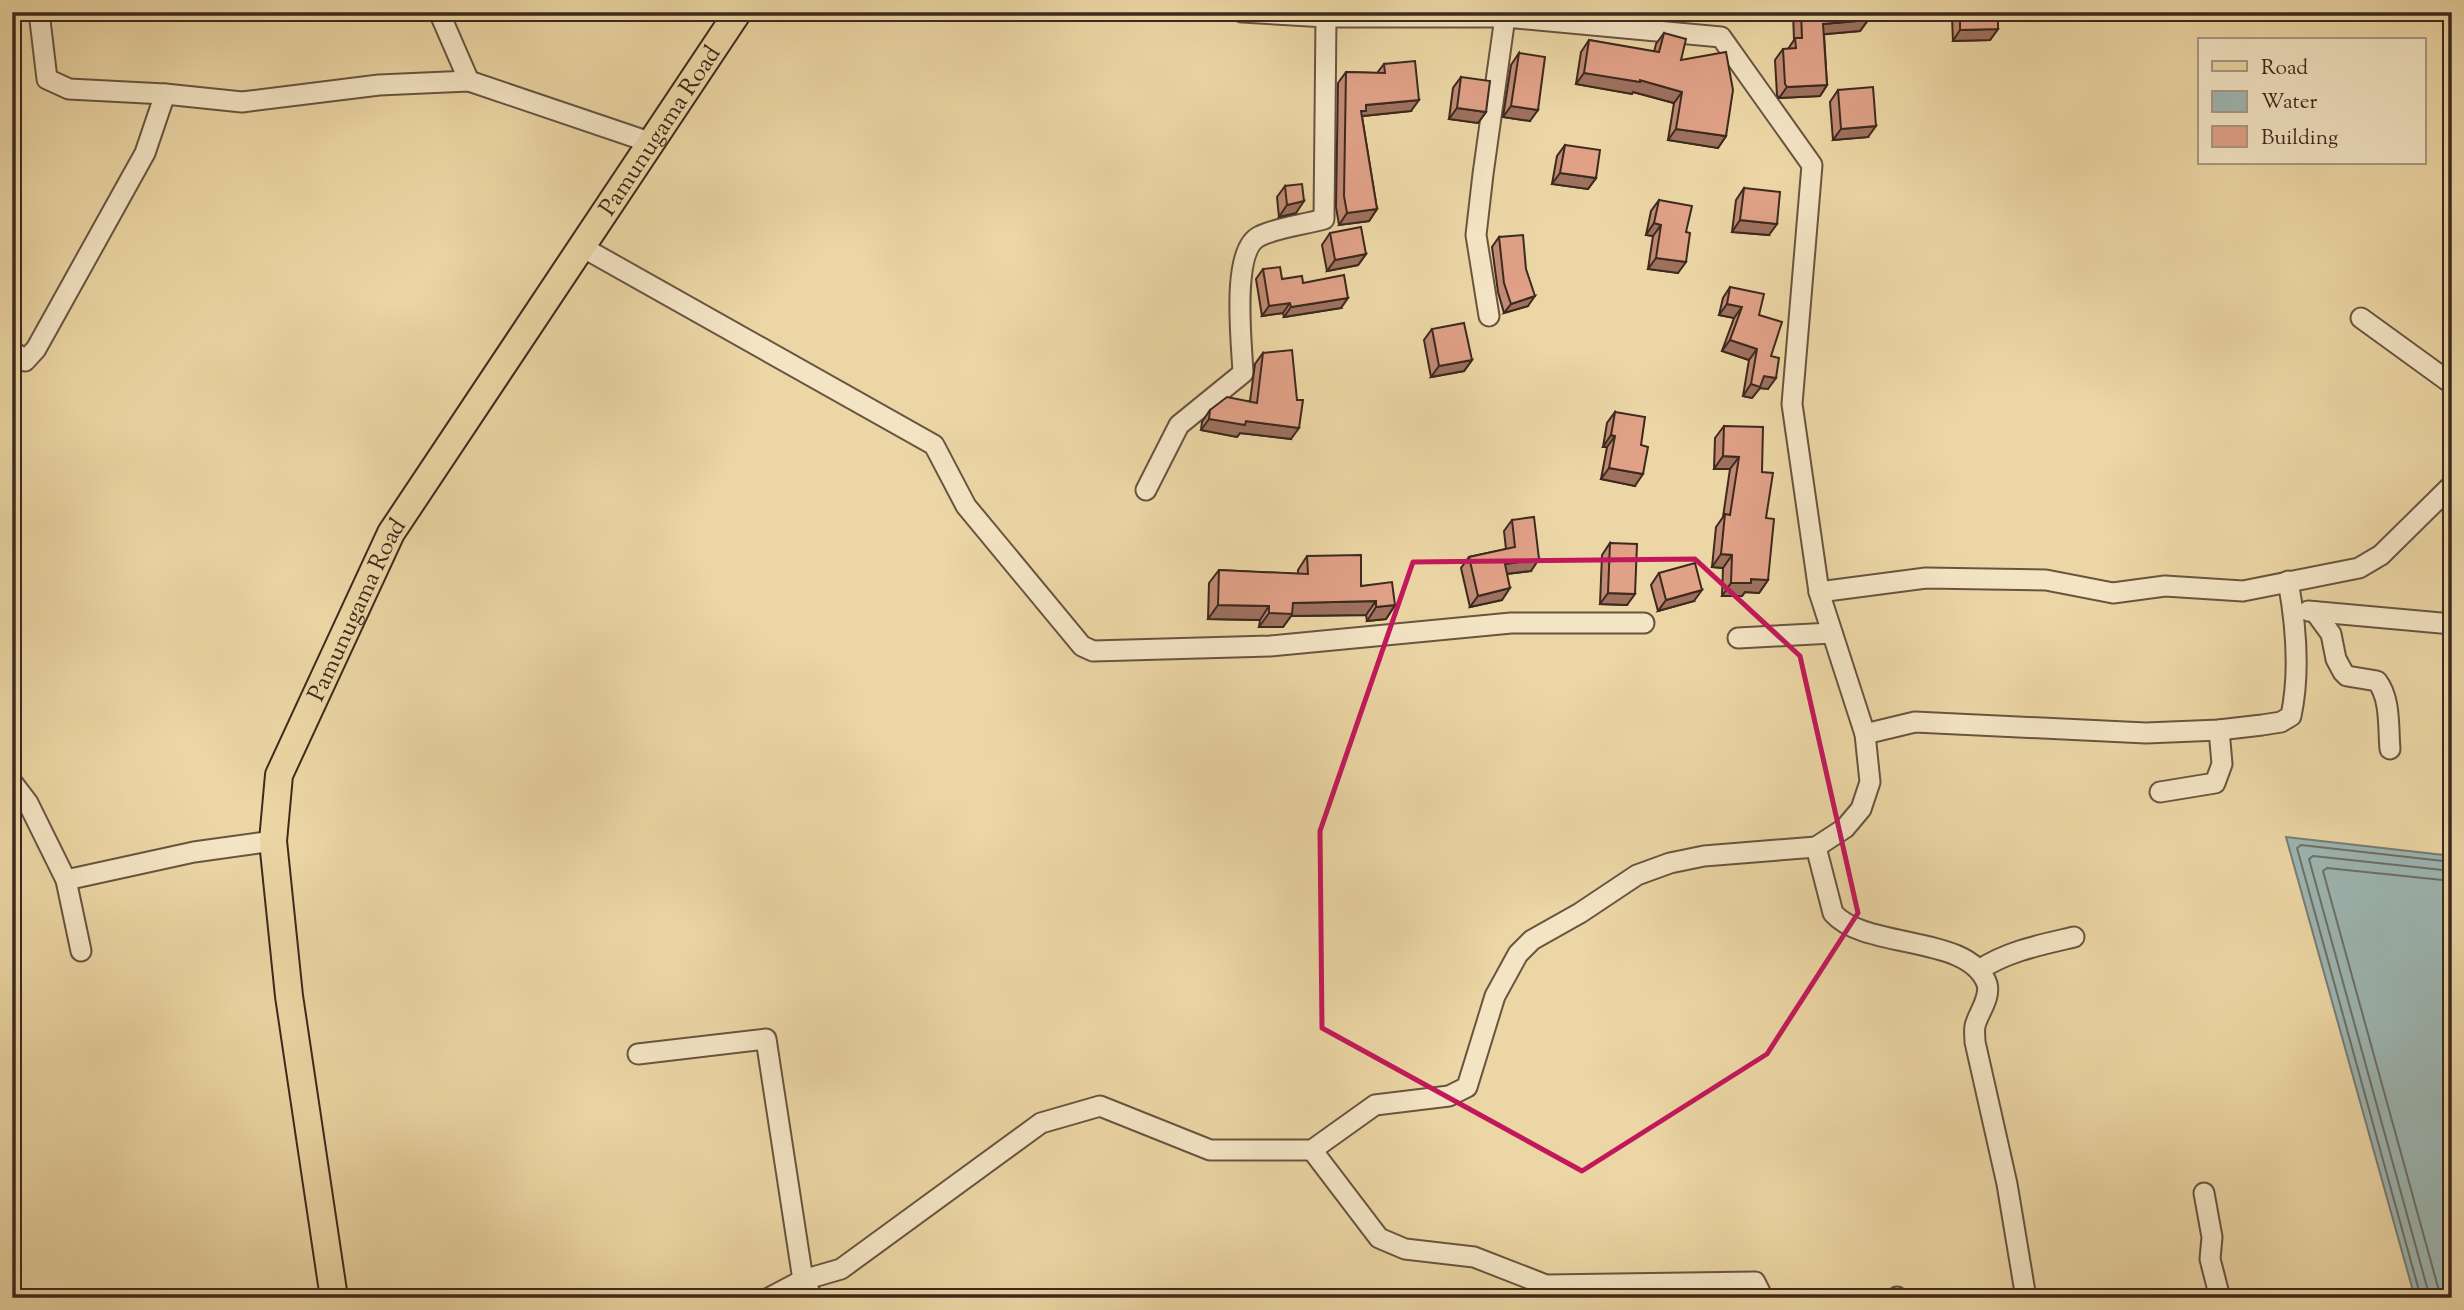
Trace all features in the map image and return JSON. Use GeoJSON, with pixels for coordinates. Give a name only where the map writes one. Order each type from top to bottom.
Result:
{"type":"FeatureCollection","features":[{"type":"Feature","properties":{"kind":"main road","name":"Pamunugama Road"},"geometry":{"type":"LineString","coordinates":[[334,1298],[289,996],[273,841],[279,775],[391,533],[738,12]]}},
{"type":"Feature","properties":{"kind":"street"},"geometry":{"type":"LineString","coordinates":[[38,12],[47,79],[69,89],[165,94],[242,102],[379,85],[469,82],[652,143]]}},
{"type":"Feature","properties":{"kind":"street"},"geometry":{"type":"LineString","coordinates":[[439,12],[469,82]]}},
{"type":"Feature","properties":{"kind":"street"},"geometry":{"type":"LineString","coordinates":[[769,1298],[808,1289],[841,1269],[1041,1123],[1100,1106],[1210,1150],[1312,1150],[1375,1105],[1449,1096],[1466,1087],[1495,996],[1518,954],[1532,940],[1580,913],[1637,875],[1670,863],[1704,856],[1816,847],[1845,828],[1861,809],[1870,782],[1865,734],[1819,592],[1792,404],[1812,165],[1721,37],[1505,17],[1326,17],[1242,12]]}},
{"type":"Feature","properties":{"kind":"street"},"geometry":{"type":"LineString","coordinates":[[1146,490],[1179,425],[1243,373],[1239,281],[1249,246],[1258,237],[1324,219],[1326,17]]}},
{"type":"Feature","properties":{"kind":"street"},"geometry":{"type":"LineString","coordinates":[[1489,316],[1476,235],[1505,17]]}},
{"type":"Feature","properties":{"kind":"street"},"geometry":{"type":"LineString","coordinates":[[12,349],[24,361],[36,349],[145,153],[165,94]]}},
{"type":"Feature","properties":{"kind":"street"},"geometry":{"type":"LineString","coordinates":[[582,247],[934,445],[965,506],[1082,646],[1093,651],[1270,646],[1511,623],[1644,623]]}},
{"type":"Feature","properties":{"kind":"street"},"geometry":{"type":"LineString","coordinates":[[2361,318],[2452,384]]}},
{"type":"Feature","properties":{"kind":"street"},"geometry":{"type":"LineString","coordinates":[[1819,592],[1926,578],[2046,580],[2113,593],[2165,586],[2244,591],[2359,568],[2381,555],[2452,485]]}},
{"type":"Feature","properties":{"kind":"street"},"geometry":{"type":"LineString","coordinates":[[1865,734],[1915,722],[2147,733],[2219,730],[2281,722],[2291,716],[2296,695],[2293,610],[2288,581]]}},
{"type":"Feature","properties":{"kind":"street"},"geometry":{"type":"LineString","coordinates":[[2293,610],[2452,624]]}},
{"type":"Feature","properties":{"kind":"street"},"geometry":{"type":"LineString","coordinates":[[2315,612],[2331,634],[2336,659],[2343,672],[2347,676],[2377,681],[2381,686],[2387,709],[2389,749]]}},
{"type":"Feature","properties":{"kind":"street"},"geometry":{"type":"LineString","coordinates":[[1738,638],[1832,632]]}},
{"type":"Feature","properties":{"kind":"street"},"geometry":{"type":"LineString","coordinates":[[2160,792],[2215,783],[2222,764],[2219,730]]}},
{"type":"Feature","properties":{"kind":"street"},"geometry":{"type":"LineString","coordinates":[[12,782],[28,803],[66,880],[81,951]]}},
{"type":"Feature","properties":{"kind":"street"},"geometry":{"type":"LineString","coordinates":[[66,880],[194,852],[273,841]]}},
{"type":"Feature","properties":{"kind":"street"},"geometry":{"type":"LineString","coordinates":[[1816,847],[1833,914],[1840,922],[1869,933],[1950,953],[1979,970],[1987,985],[1987,995],[1975,1026],[1975,1042],[2007,1184],[2026,1298]]}},
{"type":"Feature","properties":{"kind":"street"},"geometry":{"type":"LineString","coordinates":[[1979,970],[2020,949],[2074,937]]}},
{"type":"Feature","properties":{"kind":"street"},"geometry":{"type":"LineString","coordinates":[[638,1054],[766,1039],[808,1289]]}},
{"type":"Feature","properties":{"kind":"street"},"geometry":{"type":"LineString","coordinates":[[1312,1150],[1379,1238],[1405,1249],[1474,1257],[1546,1285],[1755,1282],[1763,1298]]}},
{"type":"Feature","properties":{"kind":"street"},"geometry":{"type":"LineString","coordinates":[[2204,1193],[2212,1237],[2210,1259],[2220,1298]]}},
{"type":"Feature","properties":{"kind":"highlighted area"},"geometry":{"type":"Polygon","coordinates":[[[1695,559],[1800,656],[1858,913],[1767,1054],[1582,1171],[1322,1028],[1320,831],[1413,562],[1695,559]]]}},
{"type":"Feature","properties":{"kind":"water"},"geometry":{"type":"Polygon","coordinates":[[[2286,837],[2452,856],[2452,1298],[2415,1298],[2286,837]]]}},
{"type":"Feature","properties":{"kind":"building"},"geometry":{"type":"Polygon","coordinates":[[[1801,12],[1867,12],[1868,20],[1823,24],[1827,85],[1787,87],[1785,84],[1783,49],[1796,48],[1795,38],[1802,38],[1801,12]]]}},
{"type":"Feature","properties":{"kind":"building"},"geometry":{"type":"Polygon","coordinates":[[[1960,12],[1998,12],[1998,29],[1960,30],[1960,12]]]}},
{"type":"Feature","properties":{"kind":"building"},"geometry":{"type":"Polygon","coordinates":[[[1664,33],[1686,39],[1681,60],[1726,52],[1733,90],[1726,136],[1676,129],[1682,92],[1640,80],[1584,73],[1589,40],[1659,52],[1664,33]]]}},
{"type":"Feature","properties":{"kind":"building"},"geometry":{"type":"Polygon","coordinates":[[[1519,53],[1545,57],[1538,110],[1511,106],[1519,53]]]}},
{"type":"Feature","properties":{"kind":"building"},"geometry":{"type":"Polygon","coordinates":[[[1415,61],[1419,100],[1366,105],[1366,111],[1361,111],[1377,209],[1347,213],[1344,196],[1346,72],[1385,73],[1384,64],[1415,61]]]}},
{"type":"Feature","properties":{"kind":"building"},"geometry":{"type":"Polygon","coordinates":[[[1461,77],[1490,81],[1486,112],[1457,108],[1461,77]]]}},
{"type":"Feature","properties":{"kind":"building"},"geometry":{"type":"Polygon","coordinates":[[[1873,87],[1876,126],[1841,129],[1838,90],[1873,87]]]}},
{"type":"Feature","properties":{"kind":"building"},"geometry":{"type":"Polygon","coordinates":[[[1565,145],[1600,150],[1596,178],[1560,173],[1565,145]]]}},
{"type":"Feature","properties":{"kind":"building"},"geometry":{"type":"Polygon","coordinates":[[[1302,184],[1304,201],[1287,205],[1285,186],[1302,184]]]}},
{"type":"Feature","properties":{"kind":"building"},"geometry":{"type":"Polygon","coordinates":[[[1744,188],[1780,192],[1777,224],[1740,220],[1744,188]]]}},
{"type":"Feature","properties":{"kind":"building"},"geometry":{"type":"Polygon","coordinates":[[[1659,200],[1692,206],[1686,232],[1690,233],[1686,262],[1656,258],[1661,225],[1654,223],[1659,200]]]}},
{"type":"Feature","properties":{"kind":"building"},"geometry":{"type":"Polygon","coordinates":[[[1361,227],[1366,254],[1335,260],[1330,233],[1361,227]]]}},
{"type":"Feature","properties":{"kind":"building"},"geometry":{"type":"Polygon","coordinates":[[[1523,235],[1526,269],[1535,296],[1511,304],[1504,283],[1499,237],[1523,235]]]}},
{"type":"Feature","properties":{"kind":"building"},"geometry":{"type":"Polygon","coordinates":[[[1280,267],[1282,279],[1302,276],[1303,283],[1344,275],[1348,298],[1291,307],[1290,303],[1269,306],[1263,269],[1280,267]]]}},
{"type":"Feature","properties":{"kind":"building"},"geometry":{"type":"Polygon","coordinates":[[[1730,287],[1764,294],[1759,315],[1782,322],[1771,356],[1779,358],[1776,378],[1764,376],[1760,387],[1751,384],[1757,349],[1730,340],[1742,307],[1727,304],[1730,287]]]}},
{"type":"Feature","properties":{"kind":"building"},"geometry":{"type":"Polygon","coordinates":[[[1464,323],[1472,360],[1439,366],[1432,329],[1464,323]]]}},
{"type":"Feature","properties":{"kind":"building"},"geometry":{"type":"Polygon","coordinates":[[[1292,350],[1297,400],[1303,400],[1299,428],[1246,421],[1245,425],[1209,419],[1210,410],[1227,397],[1257,403],[1263,353],[1292,350]]]}},
{"type":"Feature","properties":{"kind":"building"},"geometry":{"type":"Polygon","coordinates":[[[1615,412],[1645,417],[1641,445],[1648,447],[1643,474],[1609,468],[1615,436],[1611,435],[1615,412]]]}},
{"type":"Feature","properties":{"kind":"building"},"geometry":{"type":"Polygon","coordinates":[[[1724,426],[1763,427],[1762,472],[1773,473],[1766,518],[1774,519],[1768,580],[1751,579],[1751,583],[1731,583],[1732,555],[1721,554],[1725,514],[1730,515],[1739,457],[1723,456],[1724,426]]]}},
{"type":"Feature","properties":{"kind":"building"},"geometry":{"type":"Polygon","coordinates":[[[1534,517],[1539,559],[1505,564],[1510,588],[1478,596],[1469,557],[1515,547],[1512,520],[1534,517]]]}},
{"type":"Feature","properties":{"kind":"building"},"geometry":{"type":"Polygon","coordinates":[[[1610,543],[1637,544],[1635,594],[1608,593],[1610,543]]]}},
{"type":"Feature","properties":{"kind":"building"},"geometry":{"type":"Polygon","coordinates":[[[1361,555],[1361,586],[1392,582],[1395,605],[1376,607],[1376,601],[1293,603],[1292,614],[1269,613],[1269,606],[1218,605],[1219,570],[1308,574],[1307,556],[1361,555]]]}},
{"type":"Feature","properties":{"kind":"building"},"geometry":{"type":"Polygon","coordinates":[[[1695,563],[1702,590],[1666,600],[1659,573],[1695,563]]]}}]}
